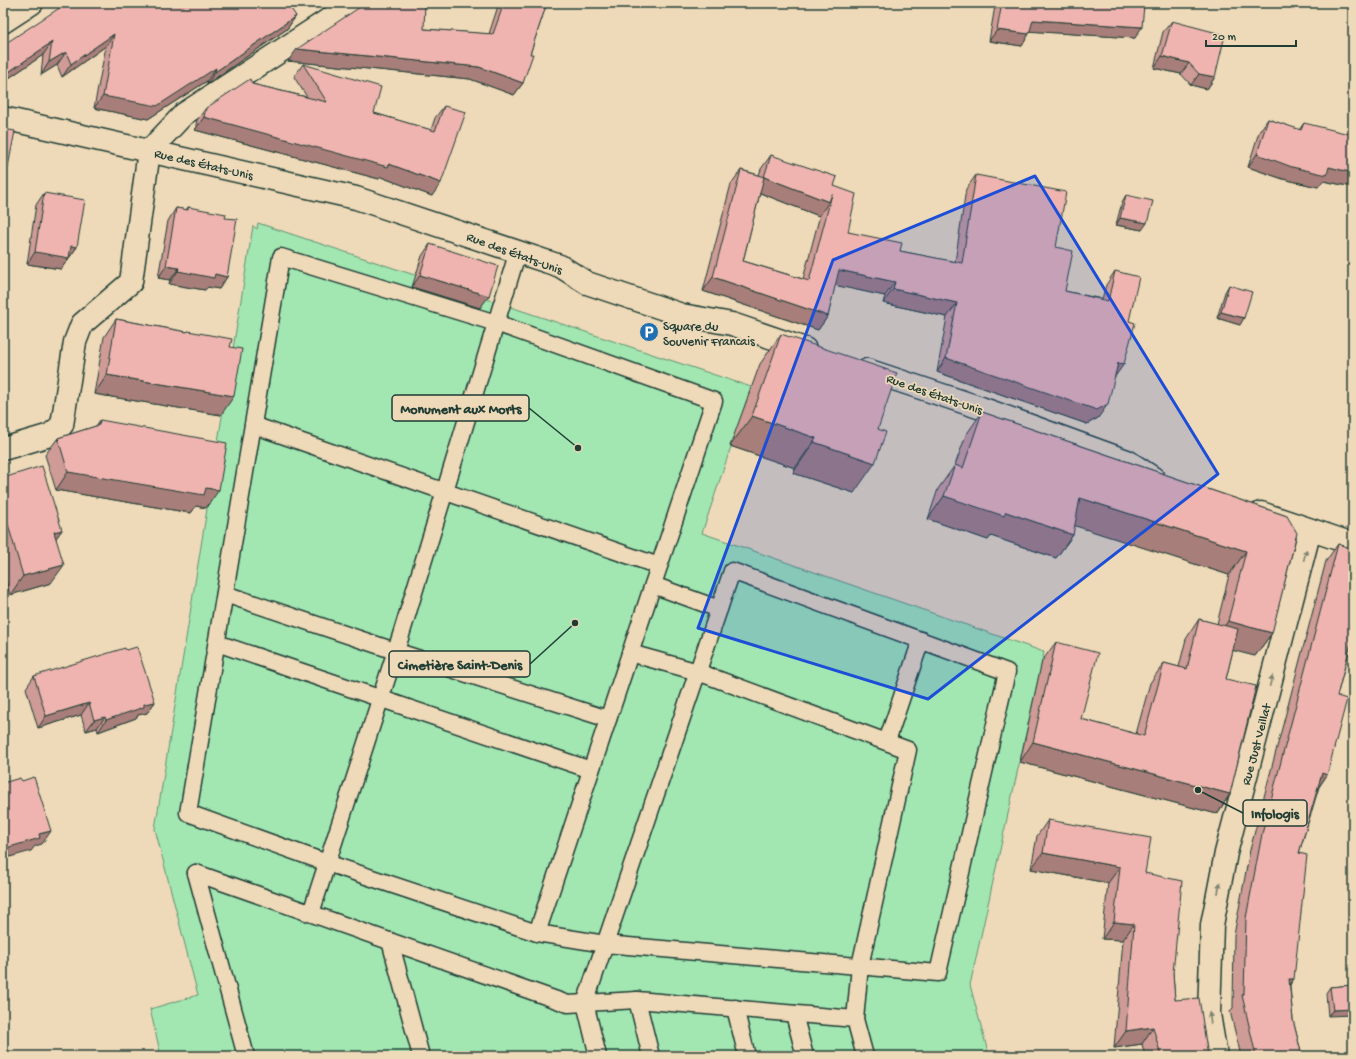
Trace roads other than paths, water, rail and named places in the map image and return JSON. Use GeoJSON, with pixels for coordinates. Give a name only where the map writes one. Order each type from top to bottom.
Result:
{"type":"FeatureCollection","features":[{"type":"Feature","properties":{"kind":"street"},"geometry":{"type":"LineString","coordinates":[[3,22],[32,3]]}},
{"type":"Feature","properties":{"kind":"street"},"geometry":{"type":"LineString","coordinates":[[3,449],[50,435],[62,425],[75,342],[82,324],[130,282],[149,151],[184,114],[354,3]]}},
{"type":"Feature","properties":{"kind":"street","name":"Rue des États-Unis"},"geometry":{"type":"LineString","coordinates":[[3,118],[356,198],[560,266],[587,283],[682,315],[732,324],[826,356]]}},
{"type":"Feature","properties":{"kind":"street","name":"Rue des États-Unis"},"geometry":{"type":"LineString","coordinates":[[848,364],[981,408],[1126,461],[1149,476],[1172,484]]}},
{"type":"Feature","properties":{"kind":"street"},"geometry":{"type":"LineString","coordinates":[[1239,506],[1353,544]]}},
{"type":"Feature","properties":{"kind":"street","name":"Rue Just Veillat"},"geometry":{"type":"LineString","coordinates":[[1216,1056],[1208,1014],[1212,926],[1226,853],[1310,530]]}},
{"type":"Feature","properties":{"kind":"lane"},"geometry":{"type":"LineString","coordinates":[[311,913],[395,651],[518,251]]}},
{"type":"Feature","properties":{"kind":"lane"},"geometry":{"type":"LineString","coordinates":[[536,933],[714,401],[496,323],[281,257],[188,813],[536,933],[605,944],[938,973],[1007,672],[732,570],[698,672],[605,944],[585,1003],[598,1056]]}},
{"type":"Feature","properties":{"kind":"lane"},"geometry":{"type":"LineString","coordinates":[[253,425],[659,566]]}},
{"type":"Feature","properties":{"kind":"lane"},"geometry":{"type":"LineString","coordinates":[[653,585],[719,609]]}},
{"type":"Feature","properties":{"kind":"lane"},"geometry":{"type":"LineString","coordinates":[[225,594],[395,651],[608,719]]}},
{"type":"Feature","properties":{"kind":"lane"},"geometry":{"type":"LineString","coordinates":[[886,741],[921,640]]}},
{"type":"Feature","properties":{"kind":"lane"},"geometry":{"type":"LineString","coordinates":[[217,643],[591,770]]}},
{"type":"Feature","properties":{"kind":"lane"},"geometry":{"type":"LineString","coordinates":[[630,653],[698,672],[908,750],[860,966],[855,1019],[865,1056]]}},
{"type":"Feature","properties":{"kind":"lane"},"geometry":{"type":"LineString","coordinates":[[246,1056],[196,873],[568,1004],[637,1000],[855,1019]]}},
{"type":"Feature","properties":{"kind":"lane"},"geometry":{"type":"LineString","coordinates":[[390,941],[421,1056]]}},
{"type":"Feature","properties":{"kind":"lane"},"geometry":{"type":"LineString","coordinates":[[637,1000],[651,1056]]}},
{"type":"Feature","properties":{"kind":"lane"},"geometry":{"type":"LineString","coordinates":[[735,1008],[747,1056]]}},
{"type":"Feature","properties":{"kind":"lane"},"geometry":{"type":"LineString","coordinates":[[794,1014],[805,1056]]}},
{"type":"Feature","properties":{"kind":"place","name":"Square du Souvenir Francais"},"geometry":{"type":"Point","coordinates":[649,332]}},
{"type":"Feature","properties":{"kind":"place","name":"Monument aux Morts"},"geometry":{"type":"Point","coordinates":[578,448]}},
{"type":"Feature","properties":{"kind":"place","name":"Cimetière Saint-Denis"},"geometry":{"type":"Point","coordinates":[575,623]}},
{"type":"Feature","properties":{"kind":"place","name":"Infologis"},"geometry":{"type":"Point","coordinates":[1198,790]}}]}
